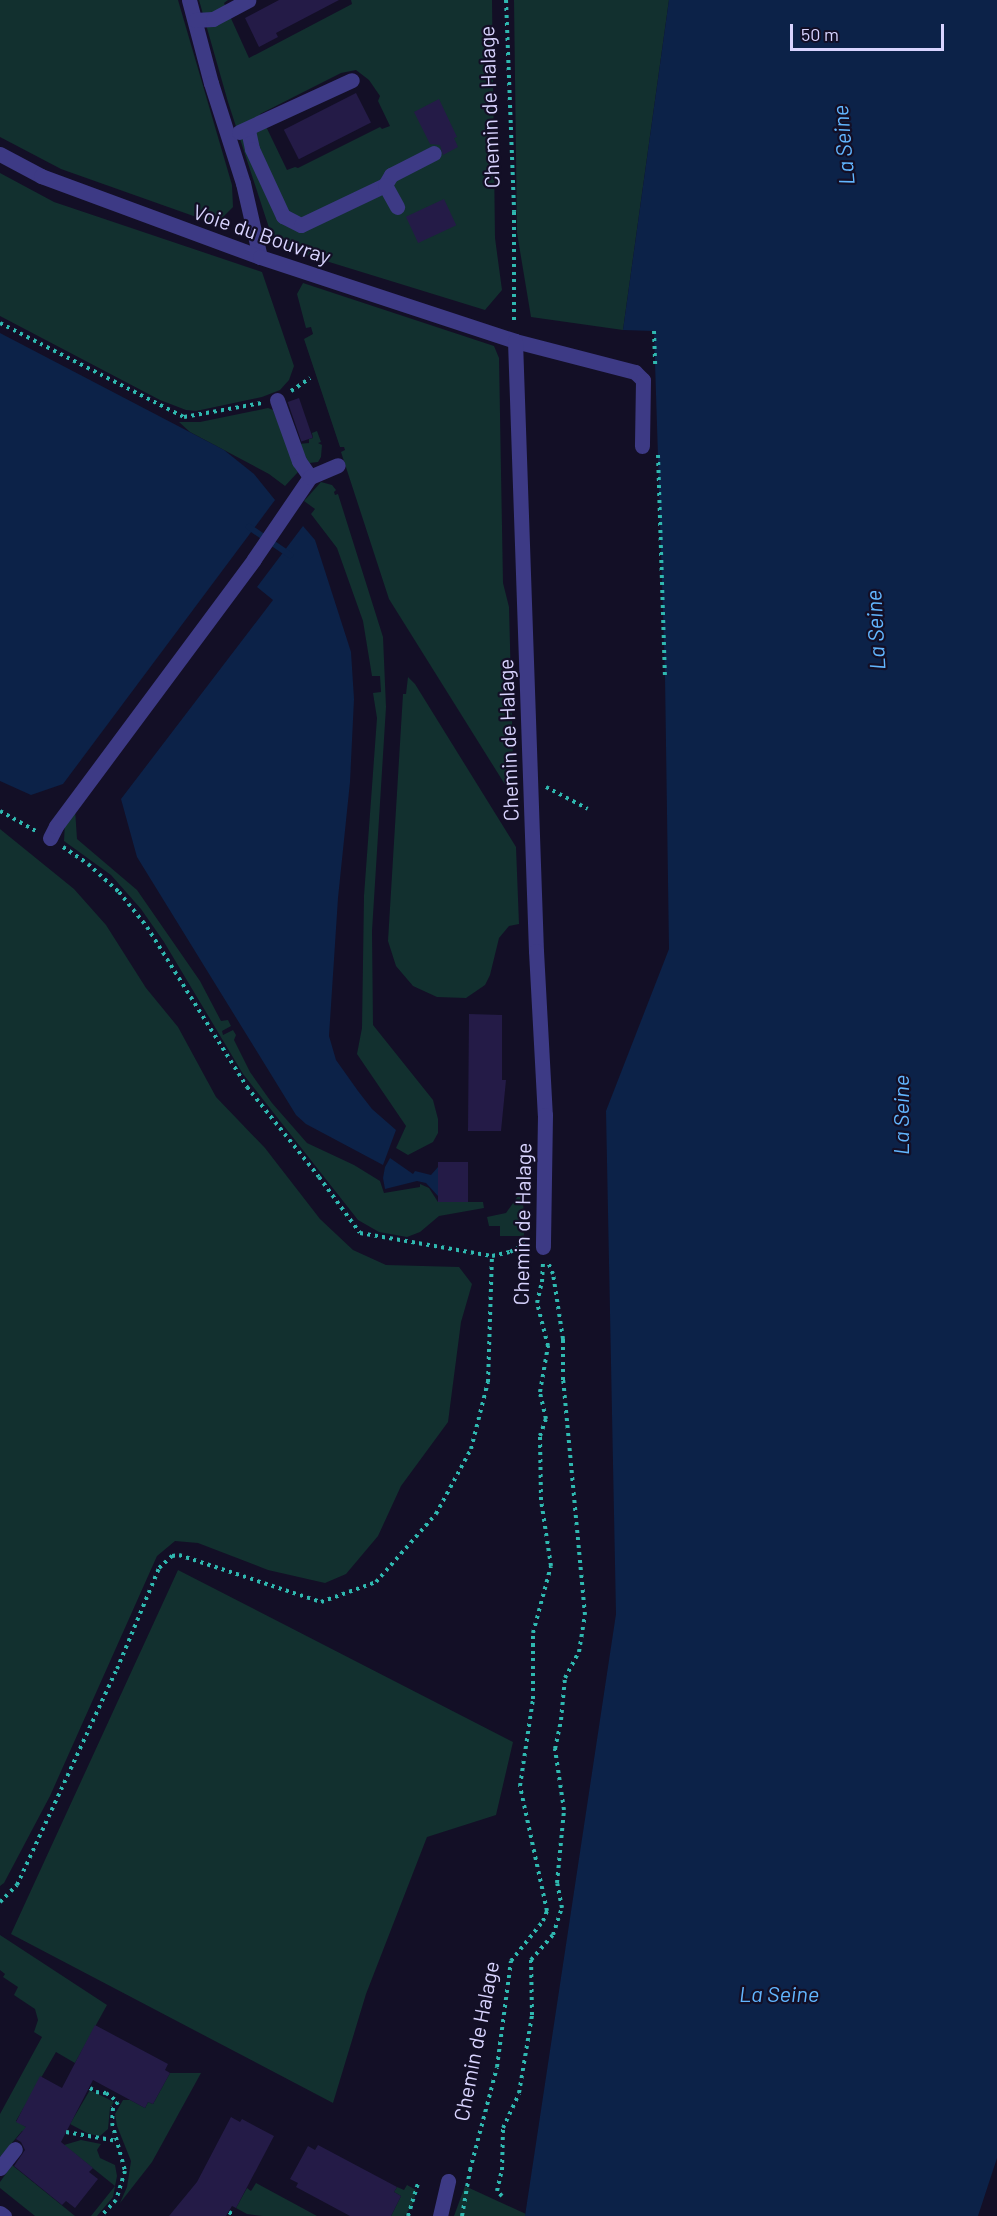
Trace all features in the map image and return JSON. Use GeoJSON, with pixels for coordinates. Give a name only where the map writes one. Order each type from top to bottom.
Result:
{"type":"FeatureCollection","features":[{"type":"Feature","properties":{"kind":"street"},"geometry":{"type":"LineString","coordinates":[[189,0],[243,183],[260,257]]}},
{"type":"Feature","properties":{"kind":"street"},"geometry":{"type":"LineString","coordinates":[[195,20],[213,19],[248,0]]}},
{"type":"Feature","properties":{"kind":"street"},"geometry":{"type":"LineString","coordinates":[[228,135],[248,130],[352,80]]}},
{"type":"Feature","properties":{"kind":"street"},"geometry":{"type":"LineString","coordinates":[[248,130],[252,149],[284,216],[292,222],[307,224],[385,185],[391,175],[434,153]]}},
{"type":"Feature","properties":{"kind":"street","name":"Voie du Bouvray"},"geometry":{"type":"LineString","coordinates":[[0,154],[41,176],[260,257],[515,341],[635,372],[643,380],[650,445]]}},
{"type":"Feature","properties":{"kind":"street"},"geometry":{"type":"LineString","coordinates":[[385,185],[397,207]]}},
{"type":"Feature","properties":{"kind":"street","name":"Chemin de Halage"},"geometry":{"type":"LineString","coordinates":[[515,341],[530,778],[545,1115],[543,1247]]}},
{"type":"Feature","properties":{"kind":"street"},"geometry":{"type":"LineString","coordinates":[[277,400],[299,461],[310,477]]}},
{"type":"Feature","properties":{"kind":"street"},"geometry":{"type":"LineString","coordinates":[[50,838],[56,826],[254,560],[310,477],[338,465]]}},
{"type":"Feature","properties":{"kind":"street"},"geometry":{"type":"LineString","coordinates":[[0,2168],[15,2150]]}},
{"type":"Feature","properties":{"kind":"street"},"geometry":{"type":"LineString","coordinates":[[440,2216],[448,2181]]}},
{"type":"Feature","properties":{"kind":"street"},"geometry":{"type":"LineString","coordinates":[[0,2212],[4,2216]]}},
{"type":"Feature","properties":{"kind":"path","name":"Chemin de Halage"},"geometry":{"type":"LineString","coordinates":[[506,0],[514,212],[515,341]]}},
{"type":"Feature","properties":{"kind":"path"},"geometry":{"type":"LineString","coordinates":[[0,323],[184,417],[277,400],[310,378]]}},
{"type":"Feature","properties":{"kind":"path"},"geometry":{"type":"LineString","coordinates":[[654,331],[655,376]]}},
{"type":"Feature","properties":{"kind":"path"},"geometry":{"type":"LineString","coordinates":[[650,445],[666,676]]}},
{"type":"Feature","properties":{"kind":"path"},"geometry":{"type":"LineString","coordinates":[[530,778],[588,809]]}},
{"type":"Feature","properties":{"kind":"path"},"geometry":{"type":"LineString","coordinates":[[0,811],[50,838],[88,864],[119,892],[147,927],[247,1087],[319,1177],[360,1233],[492,1256],[524,1245]]}},
{"type":"Feature","properties":{"kind":"path","name":"Chemin de Halage"},"geometry":{"type":"LineString","coordinates":[[462,2216],[470,2170],[497,2067],[511,1961],[543,1922],[547,1911],[520,1786],[533,1699],[533,1633],[551,1566],[541,1500],[540,1436],[546,1419],[540,1392],[548,1346],[537,1303],[543,1282],[543,1247]]}},
{"type":"Feature","properties":{"kind":"path"},"geometry":{"type":"LineString","coordinates":[[502,2196],[497,2192],[502,2170],[503,2128],[519,2093],[532,2015],[531,1960],[553,1935],[562,1908],[557,1883],[564,1810],[555,1749],[561,1720],[565,1678],[579,1652],[585,1615],[563,1380],[562,1339],[553,1274],[543,1247]]}},
{"type":"Feature","properties":{"kind":"path"},"geometry":{"type":"LineString","coordinates":[[0,1902],[16,1885],[117,1669],[159,1568],[172,1556],[179,1555],[321,1602],[376,1582],[436,1514],[471,1449],[488,1382],[492,1256]]}},
{"type":"Feature","properties":{"kind":"path"},"geometry":{"type":"LineString","coordinates":[[90,2088],[96,2092],[108,2091],[118,2102],[113,2108],[112,2123],[125,2171],[116,2200],[101,2216]]}},
{"type":"Feature","properties":{"kind":"path"},"geometry":{"type":"LineString","coordinates":[[66,2132],[117,2141]]}},
{"type":"Feature","properties":{"kind":"path"},"geometry":{"type":"LineString","coordinates":[[408,2216],[416,2199],[419,2181]]}},
{"type":"Feature","properties":{"kind":"path"},"geometry":{"type":"LineString","coordinates":[[229,2212],[235,2216]]}},
{"type":"Feature","properties":{"kind":"green space"},"geometry":{"type":"Polygon","coordinates":[[[0,0],[178,0],[232,185],[233,207],[216,224],[61,169],[0,137],[0,0]]]}},
{"type":"Feature","properties":{"kind":"green space"},"geometry":{"type":"Polygon","coordinates":[[[199,0],[228,0],[224,3],[249,58],[352,4],[351,0],[492,0],[495,238],[502,290],[485,310],[287,249],[271,234],[228,102],[199,0]],[[356,70],[341,73],[260,114],[287,170],[298,168],[380,127],[382,129],[390,126],[378,101],[380,96],[369,80],[356,70]]]}},
{"type":"Feature","properties":{"kind":"green space"},"geometry":{"type":"Polygon","coordinates":[[[514,0],[669,0],[623,330],[531,317],[517,233],[514,0]]]}},
{"type":"Feature","properties":{"kind":"green space"},"geometry":{"type":"Polygon","coordinates":[[[0,173],[54,202],[262,272],[294,366],[289,380],[280,390],[262,397],[196,411],[186,410],[160,400],[0,316],[0,173]]]}},
{"type":"Feature","properties":{"kind":"green space"},"geometry":{"type":"Polygon","coordinates":[[[303,283],[494,346],[499,358],[503,583],[509,607],[514,799],[389,599],[341,452],[345,450],[344,447],[340,447],[304,339],[313,334],[311,327],[306,328],[297,294],[303,283]]]}},
{"type":"Feature","properties":{"kind":"green space"},"geometry":{"type":"Polygon","coordinates":[[[268,408],[273,410],[298,472],[285,486],[269,474],[190,432],[179,422],[200,422],[268,408]]]}},
{"type":"Feature","properties":{"kind":"green space"},"geometry":{"type":"Polygon","coordinates":[[[317,431],[321,442],[318,443],[322,445],[321,457],[318,462],[309,463],[298,444],[309,443],[309,439],[313,438],[312,433],[317,431]]]}},
{"type":"Feature","properties":{"kind":"green space"},"geometry":{"type":"Polygon","coordinates":[[[321,482],[332,485],[336,490],[335,495],[338,494],[383,637],[386,707],[372,931],[373,1025],[433,1100],[438,1119],[438,1133],[433,1142],[408,1155],[396,1148],[406,1126],[357,1054],[362,1028],[364,896],[377,718],[373,693],[381,692],[380,676],[372,676],[363,621],[337,548],[311,514],[315,509],[304,501],[321,482]]]}},
{"type":"Feature","properties":{"kind":"green space"},"geometry":{"type":"Polygon","coordinates":[[[408,677],[415,684],[516,847],[519,924],[509,926],[499,938],[490,975],[485,985],[466,998],[437,997],[413,986],[396,966],[388,941],[403,694],[406,694],[408,677]]]}},
{"type":"Feature","properties":{"kind":"green space"},"geometry":{"type":"Polygon","coordinates":[[[75,809],[77,839],[137,890],[200,981],[221,1021],[228,1020],[231,1026],[222,1031],[223,1035],[233,1030],[236,1035],[234,1040],[250,1072],[272,1103],[307,1143],[354,1165],[380,1181],[384,1193],[420,1187],[420,1184],[429,1188],[438,1202],[483,1202],[484,1208],[439,1216],[420,1232],[407,1237],[379,1232],[358,1220],[243,1074],[164,942],[141,909],[111,875],[64,841],[65,822],[75,809]]]}},
{"type":"Feature","properties":{"kind":"green space"},"geometry":{"type":"Polygon","coordinates":[[[0,829],[74,889],[106,925],[146,988],[178,1027],[216,1097],[265,1148],[320,1219],[353,1250],[386,1265],[459,1267],[472,1284],[461,1322],[448,1422],[401,1486],[378,1536],[346,1574],[325,1583],[268,1570],[198,1543],[175,1541],[157,1556],[50,1796],[4,1883],[0,1886],[0,829]]]}},
{"type":"Feature","properties":{"kind":"green space"},"geometry":{"type":"Polygon","coordinates":[[[523,1193],[524,1236],[500,1236],[500,1226],[489,1226],[487,1217],[506,1213],[518,1196],[523,1193]]]}},
{"type":"Feature","properties":{"kind":"green space"},"geometry":{"type":"Polygon","coordinates":[[[178,1570],[513,1742],[496,1815],[427,1837],[366,1994],[333,2103],[11,1934],[178,1570]]]}},
{"type":"Feature","properties":{"kind":"green space"},"geometry":{"type":"Polygon","coordinates":[[[0,1935],[107,2005],[75,2063],[56,2052],[16,2121],[31,2130],[22,2131],[0,2157],[0,2114],[42,2037],[34,2032],[38,2020],[35,2009],[14,1995],[18,1987],[3,1977],[5,1974],[0,1970],[0,1935]]]}},
{"type":"Feature","properties":{"kind":"green space"},"geometry":{"type":"Polygon","coordinates":[[[170,2073],[201,2073],[152,2162],[120,2203],[127,2187],[131,2161],[117,2126],[115,2114],[123,2100],[130,2100],[145,2108],[148,2102],[153,2104],[170,2073]]]}},
{"type":"Feature","properties":{"kind":"green space"},"geometry":{"type":"Polygon","coordinates":[[[90,2090],[114,2102],[110,2108],[108,2129],[100,2136],[89,2134],[70,2124],[90,2090]]]}},
{"type":"Feature","properties":{"kind":"green space"},"geometry":{"type":"Polygon","coordinates":[[[81,2140],[101,2144],[97,2150],[100,2158],[115,2165],[117,2176],[113,2197],[97,2216],[91,2216],[115,2186],[64,2145],[81,2140]]]}},
{"type":"Feature","properties":{"kind":"green space"},"geometry":{"type":"Polygon","coordinates":[[[12,2165],[75,2216],[35,2216],[0,2188],[0,2182],[12,2165]]]}},
{"type":"Feature","properties":{"kind":"green space"},"geometry":{"type":"Polygon","coordinates":[[[256,2183],[317,2216],[263,2216],[247,2214],[236,2208],[247,2188],[251,2191],[256,2183]]]}},
{"type":"Feature","properties":{"kind":"green space"},"geometry":{"type":"Polygon","coordinates":[[[407,2185],[416,2190],[414,2202],[405,2216],[391,2216],[401,2196],[394,2192],[397,2187],[404,2190],[407,2185]]]}},
{"type":"Feature","properties":{"kind":"green space"},"geometry":{"type":"Polygon","coordinates":[[[465,2186],[526,2214],[525,2216],[454,2216],[465,2186]]]}},
{"type":"Feature","properties":{"kind":"water","name":"La Seine"},"geometry":{"type":"Polygon","coordinates":[[[669,0],[997,0],[997,2158],[978,2216],[525,2216],[616,1614],[606,1111],[669,949],[665,676],[654,331],[623,330],[669,0]]]}},
{"type":"Feature","properties":{"kind":"water"},"geometry":{"type":"Polygon","coordinates":[[[0,333],[224,450],[254,474],[275,500],[63,784],[31,795],[0,781],[0,333]]]}},
{"type":"Feature","properties":{"kind":"water"},"geometry":{"type":"Polygon","coordinates":[[[303,526],[315,540],[351,652],[354,699],[350,782],[338,898],[329,1036],[336,1060],[358,1091],[372,1109],[396,1130],[383,1165],[306,1124],[296,1115],[137,857],[121,799],[273,600],[257,587],[303,526]]]}},
{"type":"Feature","properties":{"kind":"water"},"geometry":{"type":"Polygon","coordinates":[[[390,1158],[413,1174],[415,1171],[431,1175],[438,1167],[438,1196],[426,1183],[417,1181],[385,1189],[383,1178],[390,1158]]]}},
{"type":"Feature","properties":{"kind":"building"},"geometry":{"type":"Polygon","coordinates":[[[279,0],[339,0],[276,33],[278,37],[259,47],[245,18],[279,0]]]}},
{"type":"Feature","properties":{"kind":"building"},"geometry":{"type":"Polygon","coordinates":[[[356,93],[371,122],[299,159],[284,130],[356,93]]]}},
{"type":"Feature","properties":{"kind":"building"},"geometry":{"type":"Polygon","coordinates":[[[439,99],[457,137],[454,138],[458,147],[443,155],[440,145],[430,144],[414,112],[439,99]]]}},
{"type":"Feature","properties":{"kind":"building"},"geometry":{"type":"Polygon","coordinates":[[[444,199],[456,225],[418,243],[406,217],[444,199]]]}},
{"type":"Feature","properties":{"kind":"building"},"geometry":{"type":"Polygon","coordinates":[[[299,398],[313,438],[301,442],[288,402],[299,398]]]}},
{"type":"Feature","properties":{"kind":"building"},"geometry":{"type":"Polygon","coordinates":[[[469,1014],[502,1015],[502,1080],[506,1080],[501,1131],[468,1131],[469,1014]]]}},
{"type":"Feature","properties":{"kind":"building"},"geometry":{"type":"Polygon","coordinates":[[[438,1162],[468,1162],[468,1202],[438,1202],[438,1162]]]}},
{"type":"Feature","properties":{"kind":"building"},"geometry":{"type":"Polygon","coordinates":[[[95,2025],[168,2064],[165,2070],[170,2073],[153,2104],[148,2102],[145,2108],[93,2080],[61,2142],[93,2168],[89,2172],[98,2179],[75,2208],[66,2201],[62,2205],[14,2166],[25,2150],[21,2142],[16,2139],[26,2127],[16,2122],[40,2076],[62,2088],[95,2025]]]}},
{"type":"Feature","properties":{"kind":"building"},"geometry":{"type":"Polygon","coordinates":[[[231,2117],[240,2122],[242,2119],[274,2136],[236,2208],[232,2206],[226,2216],[169,2216],[197,2182],[231,2117]]]}},
{"type":"Feature","properties":{"kind":"building"},"geometry":{"type":"Polygon","coordinates":[[[318,2145],[397,2187],[394,2192],[401,2196],[391,2216],[350,2216],[296,2187],[298,2183],[290,2179],[308,2146],[315,2150],[318,2145]]]}},
{"type":"Feature","properties":{"kind":"waterway"},"geometry":{"type":"LineString","coordinates":[[249,527],[290,555]]}}]}
